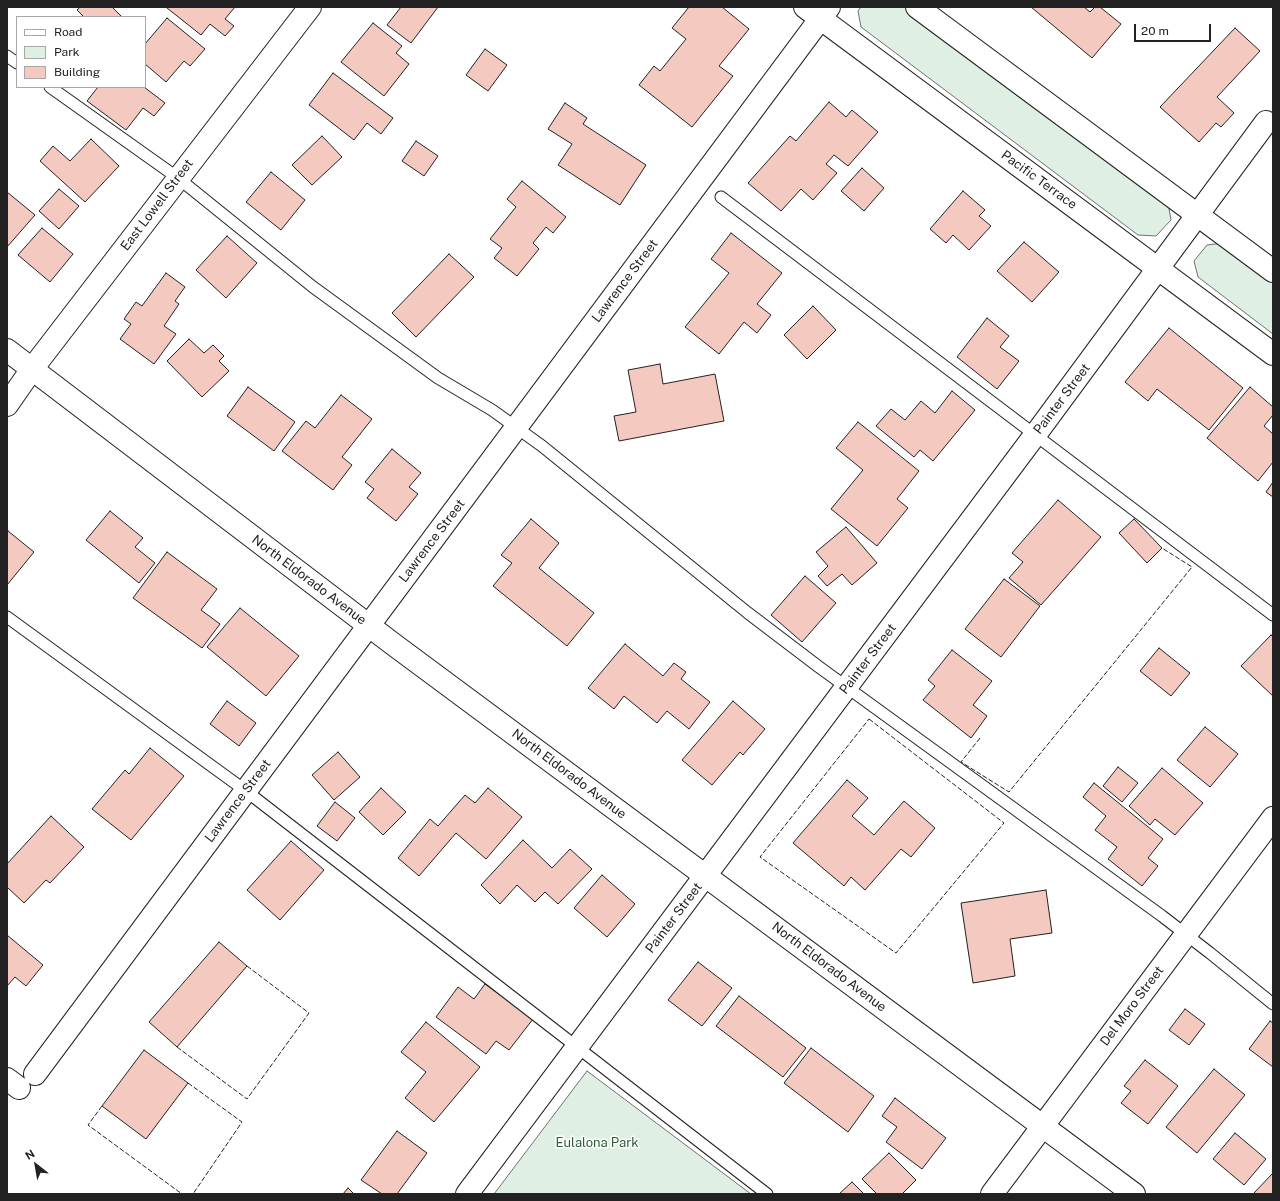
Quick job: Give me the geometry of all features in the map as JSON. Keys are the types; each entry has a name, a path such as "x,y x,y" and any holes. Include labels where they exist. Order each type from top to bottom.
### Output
{"street":[{"name":"East Lowell Street","path":"7,405 32,369 310,7"},
{"path":"917,7 1273,271"},
{"name":"Pacific Terrace","path":"818,11 1273,354"},
{"name":"Lawrence Street","path":"20,1080 246,791 516,428 818,11"},
{"name":"Painter Street","path":"467,1194 848,686 1266,122"},
{"name":"North Eldorado Avenue","path":"7,350 369,626 1134,1194"},
{"name":"Del Moro Street","path":"992,1194 1273,818"}],"lane":[{"path":"7,56 16,63"},
{"path":"51,88 178,178 313,287 438,378 492,410 542,446 748,613 819,667 848,686 872,706 1186,935 1273,1004"},
{"path":"720,197 1273,615"},
{"path":"7,616 246,791 767,1194"}],"green space":[{"path":"861,7 907,7 1168,203 1171,220 1156,236 1138,235 861,27 858,11"},
{"path":"1224,243 1273,280 1273,334 1198,277 1194,261 1207,245"},
{"name":"Eulalona Park","path":"587,1071 751,1194 494,1194"}],"building":[{"path":"80,7 112,7 121,16 83,16 77,10"},
{"path":"235,7 225,19 234,26 225,36 210,24 201,35 167,8"},
{"path":"401,7 438,7 411,43 387,25"},
{"path":"689,7 722,7 749,29 719,66 733,76 692,127 639,85 654,66 660,71 686,39 672,28"},
{"path":"1031,7 1084,7 1090,12 1095,7 1100,7 1121,24 1092,58"},
{"path":"167,18 205,49 190,66 184,61 166,82 146,65 146,43"},
{"path":"373,23 402,46 396,53 409,64 384,96 341,62"},
{"path":"1235,28 1260,51 1217,97 1234,113 1221,127 1216,123 1199,142 1160,107"},
{"path":"485,49 507,65 488,91 466,75"},
{"path":"333,73 393,118 381,134 367,123 354,140 309,105"},
{"path":"97,88 145,88 165,103 154,116 143,108 126,130 87,101"},
{"path":"829,102 846,117 852,110 878,132 848,166 834,155 826,164 837,173 813,200 801,189 781,211 748,183 790,136 796,141"},
{"path":"565,103 587,118 583,124 646,165 620,205 558,165 572,144 548,129"},
{"path":"322,136 342,157 312,185 292,165"},
{"path":"91,139 119,166 85,202 40,161 53,146 70,161"},
{"path":"416,141 438,156 424,176 402,161"},
{"path":"862,168 884,188 864,211 841,191"},
{"path":"271,172 305,200 281,230 246,202"},
{"path":"522,181 566,217 553,233 546,227 533,243 539,249 517,276 494,258 502,248 490,239 516,207 507,199"},
{"path":"59,189 79,206 59,229 39,211"},
{"path":"963,191 985,210 979,216 991,226 969,250 953,235 946,243 930,229"},
{"path":"7,192 35,215 7,247"},
{"path":"42,228 73,254 50,282 18,255"},
{"path":"731,233 782,273 757,304 771,315 757,333 744,322 719,354 685,327 729,273 711,259"},
{"path":"227,236 257,263 226,298 196,270"},
{"path":"1024,242 1059,272 1032,302 997,271"},
{"path":"449,254 474,277 416,337 392,313"},
{"path":"166,273 185,287 175,301 179,304 164,326 176,334 154,364 120,339 131,324 124,319 136,302 142,306"},
{"path":"813,306 836,330 807,359 784,335"},
{"path":"987,318 1009,336 1000,347 1019,361 997,389 957,357"},
{"path":"1169,328 1243,388 1209,430 1157,389 1148,401 1125,382"},
{"path":"189,339 204,353 213,345 224,356 219,361 229,371 202,397 167,361"},
{"path":"660,364 663,384 715,374 724,421 619,441 614,416 636,412 628,370"},
{"path":"248,387 295,422 274,451 227,416"},
{"path":"1250,387 1273,407 1273,415 1264,426 1273,434 1273,462 1258,481 1207,438"},
{"path":"952,391 975,410 933,461 920,450 914,457 876,426 891,409 905,420 921,401 935,413"},
{"path":"341,395 372,419 342,457 352,465 333,490 282,451 306,421 315,428"},
{"path":"858,422 919,471 897,499 908,508 877,546 831,509 863,470 836,448"},
{"path":"392,449 421,473 409,487 418,494 396,521 367,498 374,489 365,482"},
{"path":"1273,482 1273,497 1266,492"},
{"path":"1058,500 1101,537 1041,605 1009,578 1023,562 1012,553"},
{"path":"110,511 143,538 135,547 155,563 139,583 86,540"},
{"path":"531,519 559,543 539,568 594,613 567,646 493,586 512,563 501,555"},
{"path":"1134,519 1162,548 1147,563 1119,533"},
{"path":"846,527 877,563 852,585 842,574 827,586 818,576 828,566 816,552"},
{"path":"8,531 34,552 7,585 7,532"},
{"path":"167,552 217,589 201,610 220,624 202,648 133,598"},
{"path":"805,576 836,603 802,642 771,615"},
{"path":"1004,579 1040,606 1001,657 965,629"},
{"path":"240,608 299,656 266,696 207,647"},
{"path":"1271,635 1273,637 1273,696 1241,666"},
{"path":"625,644 663,676 674,663 686,672 681,679 710,702 689,729 667,711 657,723 624,696 614,709 588,688"},
{"path":"1159,648 1190,673 1171,696 1140,671"},
{"path":"952,650 992,681 973,705 987,716 971,738 923,700 935,686 928,680"},
{"path":"227,701 256,723 239,746 210,724"},
{"path":"733,701 765,729 743,755 740,752 712,785 682,760"},
{"path":"1205,727 1238,754 1210,787 1177,760"},
{"path":"150,748 184,776 131,840 92,809 125,770 129,774"},
{"path":"338,752 360,777 334,800 312,775"},
{"path":"1118,767 1138,783 1122,802 1103,786"},
{"path":"1162,768 1203,803 1175,835 1155,819 1150,825 1129,806"},
{"path":"847,780 868,798 852,816 874,835 904,801 935,828 911,857 901,849 865,890 851,877 844,886 793,843"},
{"path":"1094,783 1163,839 1148,858 1158,866 1142,886 1108,859 1117,847 1095,830 1106,816 1083,797"},
{"path":"381,788 406,812 383,835 359,812"},
{"path":"488,788 522,817 486,859 456,833 419,876 398,858 430,819 438,826 465,795 475,803"},
{"path":"335,802 355,818 337,841 317,826"},
{"path":"51,816 84,847 50,883 46,880 24,903 7,887 7,864"},
{"path":"523,840 552,868 570,849 592,869 558,904 545,892 535,902 517,885 500,904 481,885"},
{"path":"291,841 324,870 280,920 247,890"},
{"path":"602,875 635,904 607,937 574,908"},
{"path":"1046,890 1052,933 1010,939 1015,976 973,983 961,903"},
{"path":"7,935 43,965 26,986 15,977 7,986"},
{"path":"219,942 247,966 177,1047 149,1022"},
{"path":"698,962 732,988 702,1026 668,1000"},
{"path":"485,984 533,1019 509,1050 496,1041 486,1054 436,1017 458,987 474,999"},
{"path":"739,996 806,1048 783,1077 716,1026"},
{"path":"1185,1009 1205,1024 1189,1045 1169,1030"},
{"path":"1270,1021 1273,1023 1273,1067 1249,1049"},
{"path":"426,1022 480,1067 434,1122 405,1098 426,1072 401,1052"},
{"path":"811,1048 874,1096 848,1132 784,1083"},
{"path":"144,1050 188,1083 146,1139 102,1106"},
{"path":"1145,1060 1178,1086 1148,1124 1121,1103 1131,1091 1124,1086"},
{"path":"1214,1069 1245,1095 1197,1153 1166,1127"},
{"path":"895,1098 946,1138 922,1169 886,1142 897,1127 882,1116"},
{"path":"397,1131 427,1153 397,1194 382,1194 361,1180"},
{"path":"1235,1133 1266,1159 1244,1185 1213,1159"},
{"path":"889,1153 916,1180 902,1194 877,1194 862,1179"},
{"path":"1273,1173 1273,1194 1253,1194"},
{"path":"852,1182 864,1194 839,1194"},
{"path":"348,1188 354,1194 343,1194"}],"fence":[{"path":"980,738 961,762 1009,792 1192,567 1162,548"},
{"path":"869,719 1004,823 896,953 760,857 869,719"},
{"path":"177,1047 247,1099 309,1013 247,966"},
{"path":"188,1083 242,1122 193,1194"},
{"path":"102,1106 88,1125 182,1194"}]}
